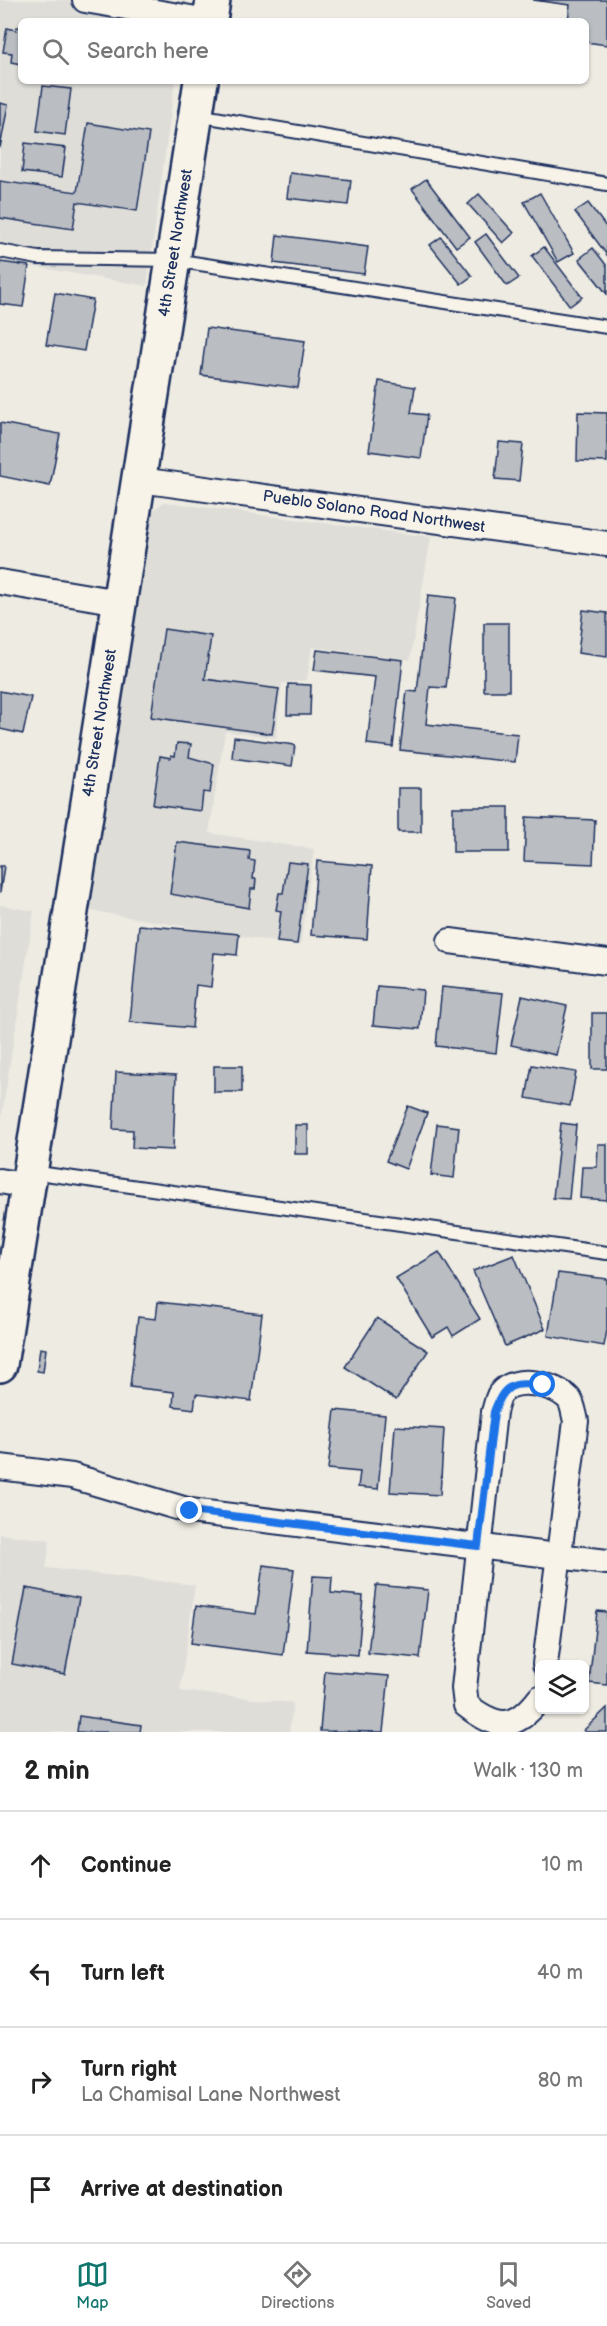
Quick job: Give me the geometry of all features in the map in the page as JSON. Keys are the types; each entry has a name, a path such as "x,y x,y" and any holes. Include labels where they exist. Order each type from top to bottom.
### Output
{"main road":[{"path":"210,18 213,0"},
{"name":"4th Street Northwest","path":"0,1365 19,1180 140,480 201,84"}],"street":[{"path":"85,0 191,18"},
{"name":"Pueblo Solano Road Northwest","path":"140,480 607,544"},
{"path":"0,582 119,602"},
{"path":"450,941 607,962"},
{"path":"535,1704 516,1722 503,1724 487,1719 466,1705 464,1688 494,1412 501,1393 514,1386 543,1385 559,1391 571,1401 576,1421 546,1660"},
{"path":"0,1467 72,1476 190,1511 607,1562"}],"lane":[{"path":"196,114 607,184"},
{"path":"0,251 38,258 174,260 607,327"},
{"path":"19,1180 607,1253"}],"shaded area":[{"path":"0,0 186,1 183,18 18,18 18,84 175,84 147,286 0,261"},
{"path":"164,502 431,537 410,660 312,647 307,680 282,683 276,738 225,731 209,833 314,849 300,946 87,910 130,630 153,510"},
{"path":"0,905 34,911 0,1127"},
{"path":"0,1534 50,1540 46,1568 195,1585 180,1691 293,1703 289,1732 0,1732"}],"building":[{"path":"533,0 607,0 607,45 589,42 589,18 568,18 570,5"},
{"path":"18,27 18,63 11,62 12,53 3,52 7,28 16,30"},
{"path":"43,86 71,89 65,135 37,131"},
{"path":"0,103 8,105 0,148"},
{"path":"88,123 149,133 137,211 77,202 73,229 0,218 0,181 77,192"},
{"path":"25,143 66,148 62,177 22,172"},
{"path":"290,173 351,180 348,205 287,198"},
{"path":"426,179 470,237 456,247 412,189"},
{"path":"540,193 574,253 558,262 524,202"},
{"path":"479,194 514,233 503,243 468,204"},
{"path":"588,203 607,228 607,255 575,212"},
{"path":"486,234 519,278 507,286 475,242"},
{"path":"277,235 368,247 364,274 274,263"},
{"path":"441,237 472,276 461,284 430,245"},
{"path":"544,247 582,297 570,306 532,256"},
{"path":"593,248 607,266 607,294 579,259"},
{"path":"0,262 29,266 23,307 0,304"},
{"path":"55,293 93,300 84,351 46,345"},
{"path":"207,328 305,341 298,388 201,375"},
{"path":"379,381 415,387 411,413 427,415 421,458 369,451"},
{"path":"578,412 607,413 607,462 577,461"},
{"path":"0,423 60,434 50,486 0,476"},
{"path":"499,442 523,444 519,481 495,479"},
{"path":"428,595 456,598 446,688 430,687 426,724 518,734 515,762 400,750 407,691 417,692"},
{"path":"583,610 607,613 607,657 578,653"},
{"path":"484,623 509,623 509,691 484,691"},
{"path":"164,629 211,636 205,679 279,689 272,734 151,717"},
{"path":"317,650 403,660 393,747 367,744 375,677 314,670"},
{"path":"288,684 311,685 310,715 287,715"},
{"path":"0,691 31,697 23,734 0,729"},
{"path":"234,737 295,745 292,766 232,758"},
{"path":"177,743 191,744 189,757 214,764 210,793 203,792 201,811 153,805 160,756 171,758 171,755 175,756"},
{"path":"398,788 421,788 421,832 398,832"},
{"path":"453,807 509,807 509,852 453,852"},
{"path":"526,817 595,820 593,864 524,861"},
{"path":"177,842 250,851 249,860 255,861 253,879 256,879 255,889 251,889 249,908 170,894"},
{"path":"317,861 372,866 367,939 311,935"},
{"path":"288,862 308,864 297,944 277,942 281,911 276,910 279,893 283,893"},
{"path":"0,866 4,866 0,893"},
{"path":"139,925 239,934 237,955 214,953 211,987 196,985 192,1028 130,1022"},
{"path":"377,986 423,990 420,1029 373,1025"},
{"path":"442,987 503,993 496,1053 436,1046"},
{"path":"522,996 567,1006 556,1055 511,1045"},
{"path":"592,1013 607,1013 607,1069 592,1069"},
{"path":"532,1065 576,1072 570,1106 526,1098"},
{"path":"214,1066 242,1066 242,1092 214,1092"},
{"path":"116,1072 176,1075 173,1150 132,1148 133,1130 113,1129"},
{"path":"408,1106 427,1113 406,1169 386,1161"},
{"path":"561,1123 576,1125 569,1199 553,1198"},
{"path":"437,1124 459,1127 454,1178 431,1175"},
{"path":"295,1125 308,1125 308,1154 295,1154"},
{"path":"598,1144 607,1144 607,1200 580,1198 582,1167 597,1167"},
{"path":"439,1252 480,1319 453,1336 448,1327 432,1337 396,1278"},
{"path":"514,1255 545,1329 505,1346 473,1271"},
{"path":"558,1273 607,1279 607,1330 604,1346 548,1336"},
{"path":"158,1302 262,1314 251,1401 196,1394 194,1409 173,1406 174,1392 130,1387 138,1317 156,1319"},
{"path":"377,1318 428,1351 396,1400 345,1367"},
{"path":"40,1348 46,1349 43,1372 37,1371"},
{"path":"335,1410 385,1415 378,1489 358,1487 360,1472 328,1469"},
{"path":"395,1426 444,1429 440,1495 390,1492"},
{"path":"263,1565 294,1569 283,1655 191,1643 196,1606 256,1614"},
{"path":"313,1576 332,1577 331,1593 363,1596 358,1655 307,1651"},
{"path":"376,1585 428,1590 420,1658 368,1653"},
{"path":"26,1588 79,1598 65,1674 12,1664"},
{"path":"597,1611 607,1612 607,1685 589,1683"},
{"path":"325,1671 389,1676 383,1732 320,1731"},
{"path":"607,1708 607,1732 586,1732 584,1730"},
{"path":"79,1716 141,1725 140,1732 77,1732"}],"route":[{"path":"190,1511 478,1546 494,1412 501,1393 514,1386 543,1385"}]}
